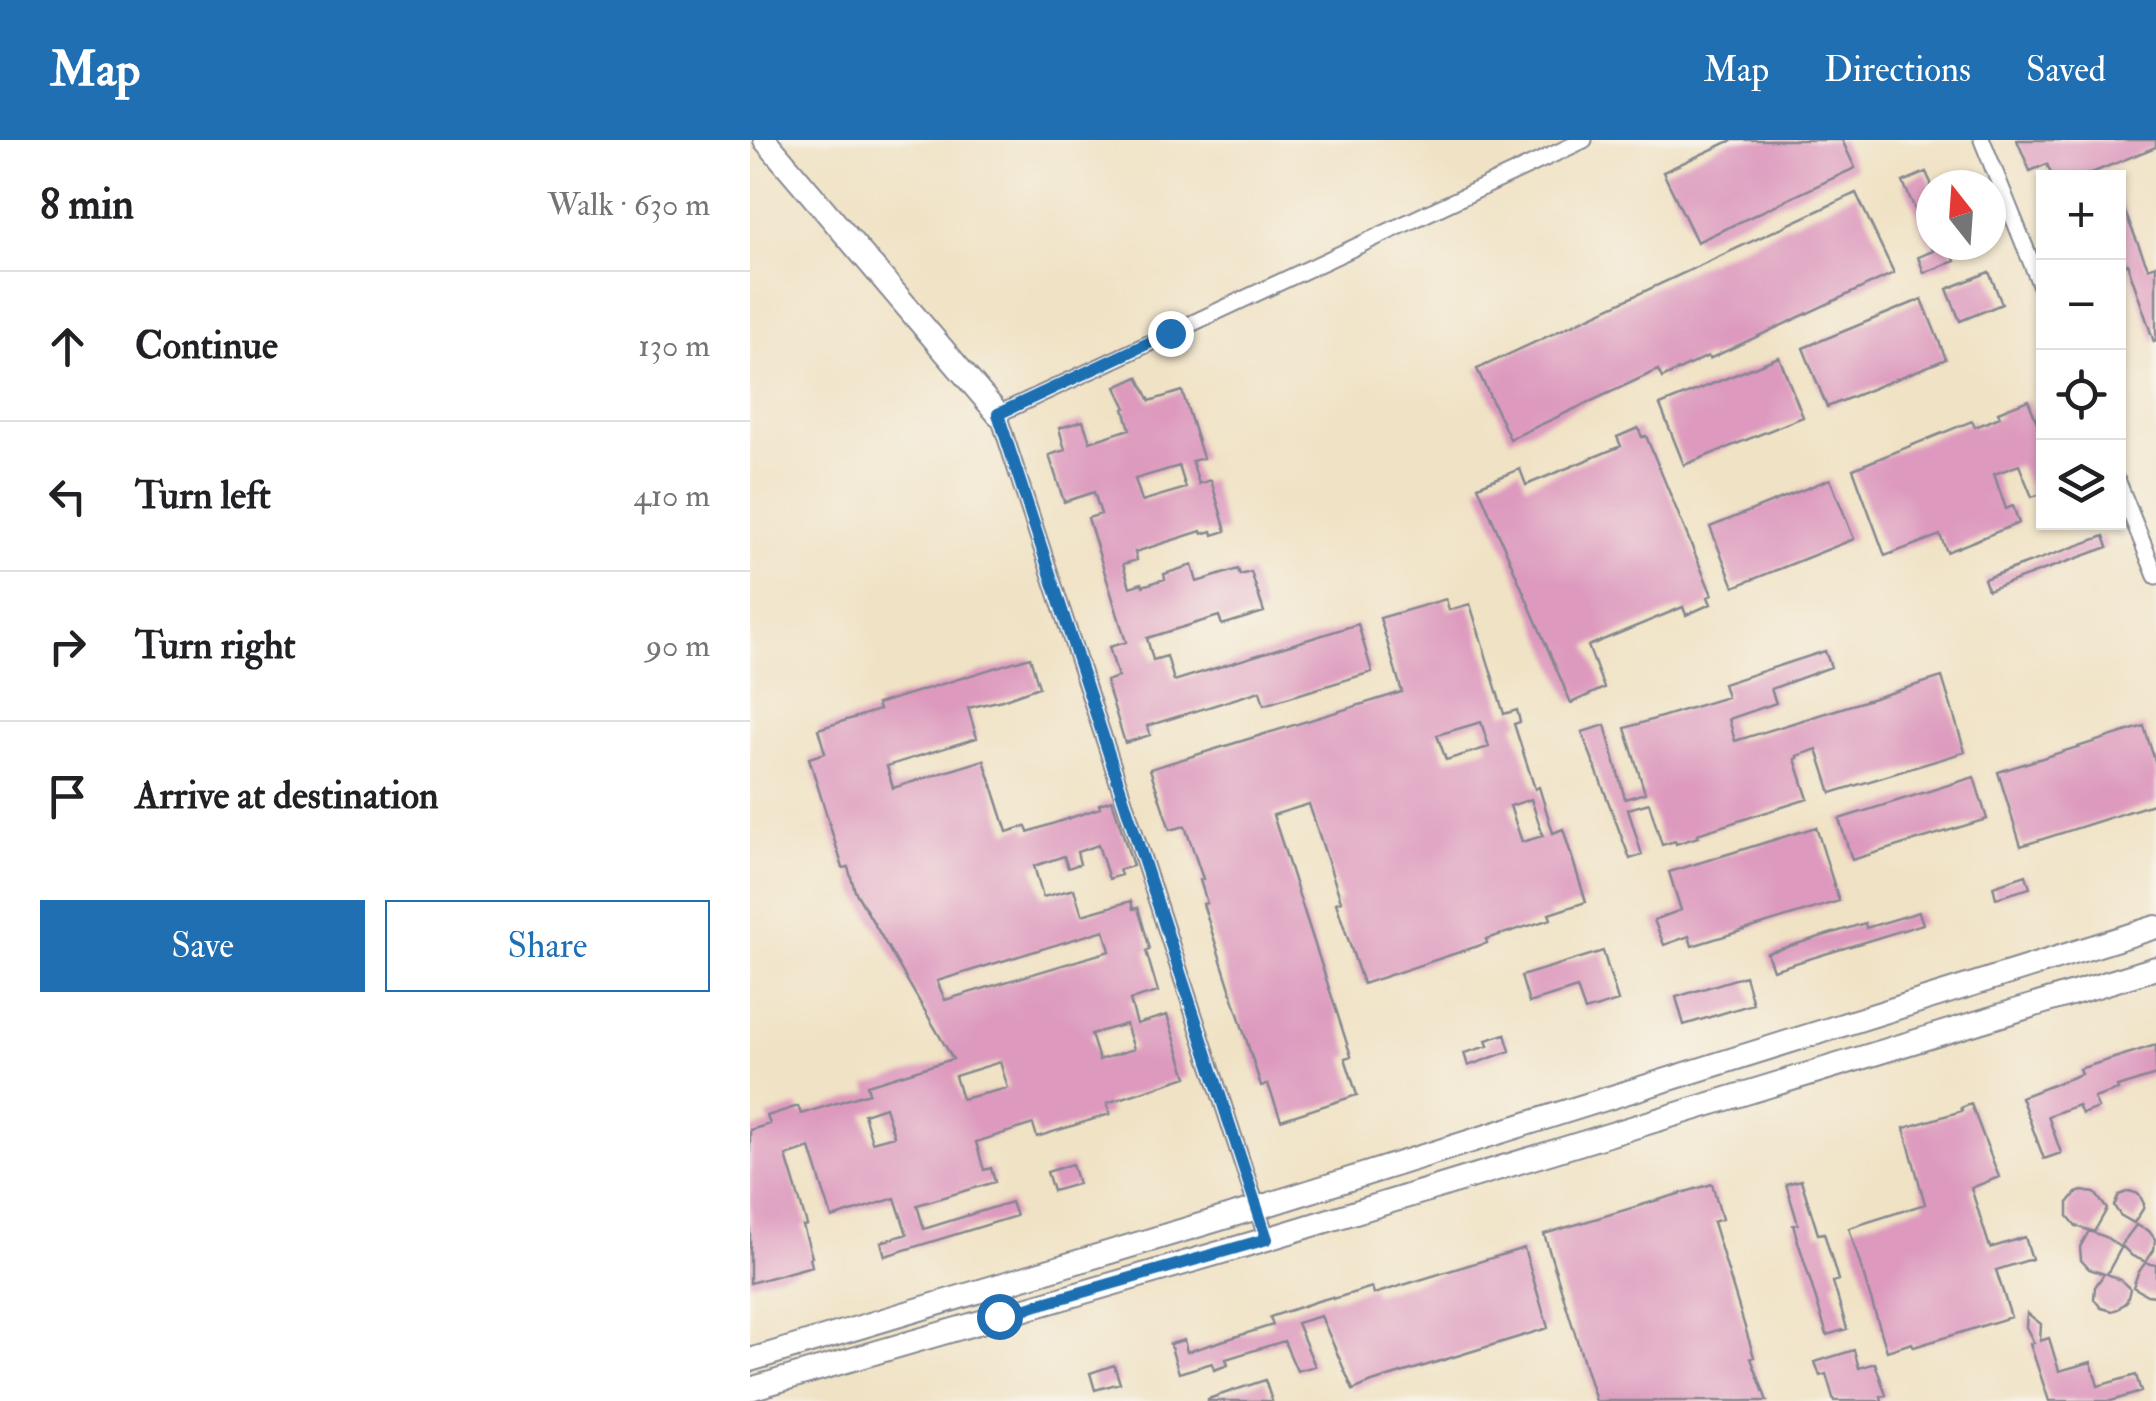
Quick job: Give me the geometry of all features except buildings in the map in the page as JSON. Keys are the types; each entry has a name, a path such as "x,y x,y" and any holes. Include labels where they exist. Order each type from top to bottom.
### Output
{"street":[{"path":"765,140 998,414 1267,1239"},
{"path":"998,414 1584,140"},
{"path":"1982,140 2036,274"},
{"path":"2126,502 2156,576"},
{"path":"750,1360 1257,1208 2156,927"},
{"path":"750,1389 1267,1239 2156,968"}],"route":[{"path":"999,1316 1267,1239 998,414 1170,333"}]}
